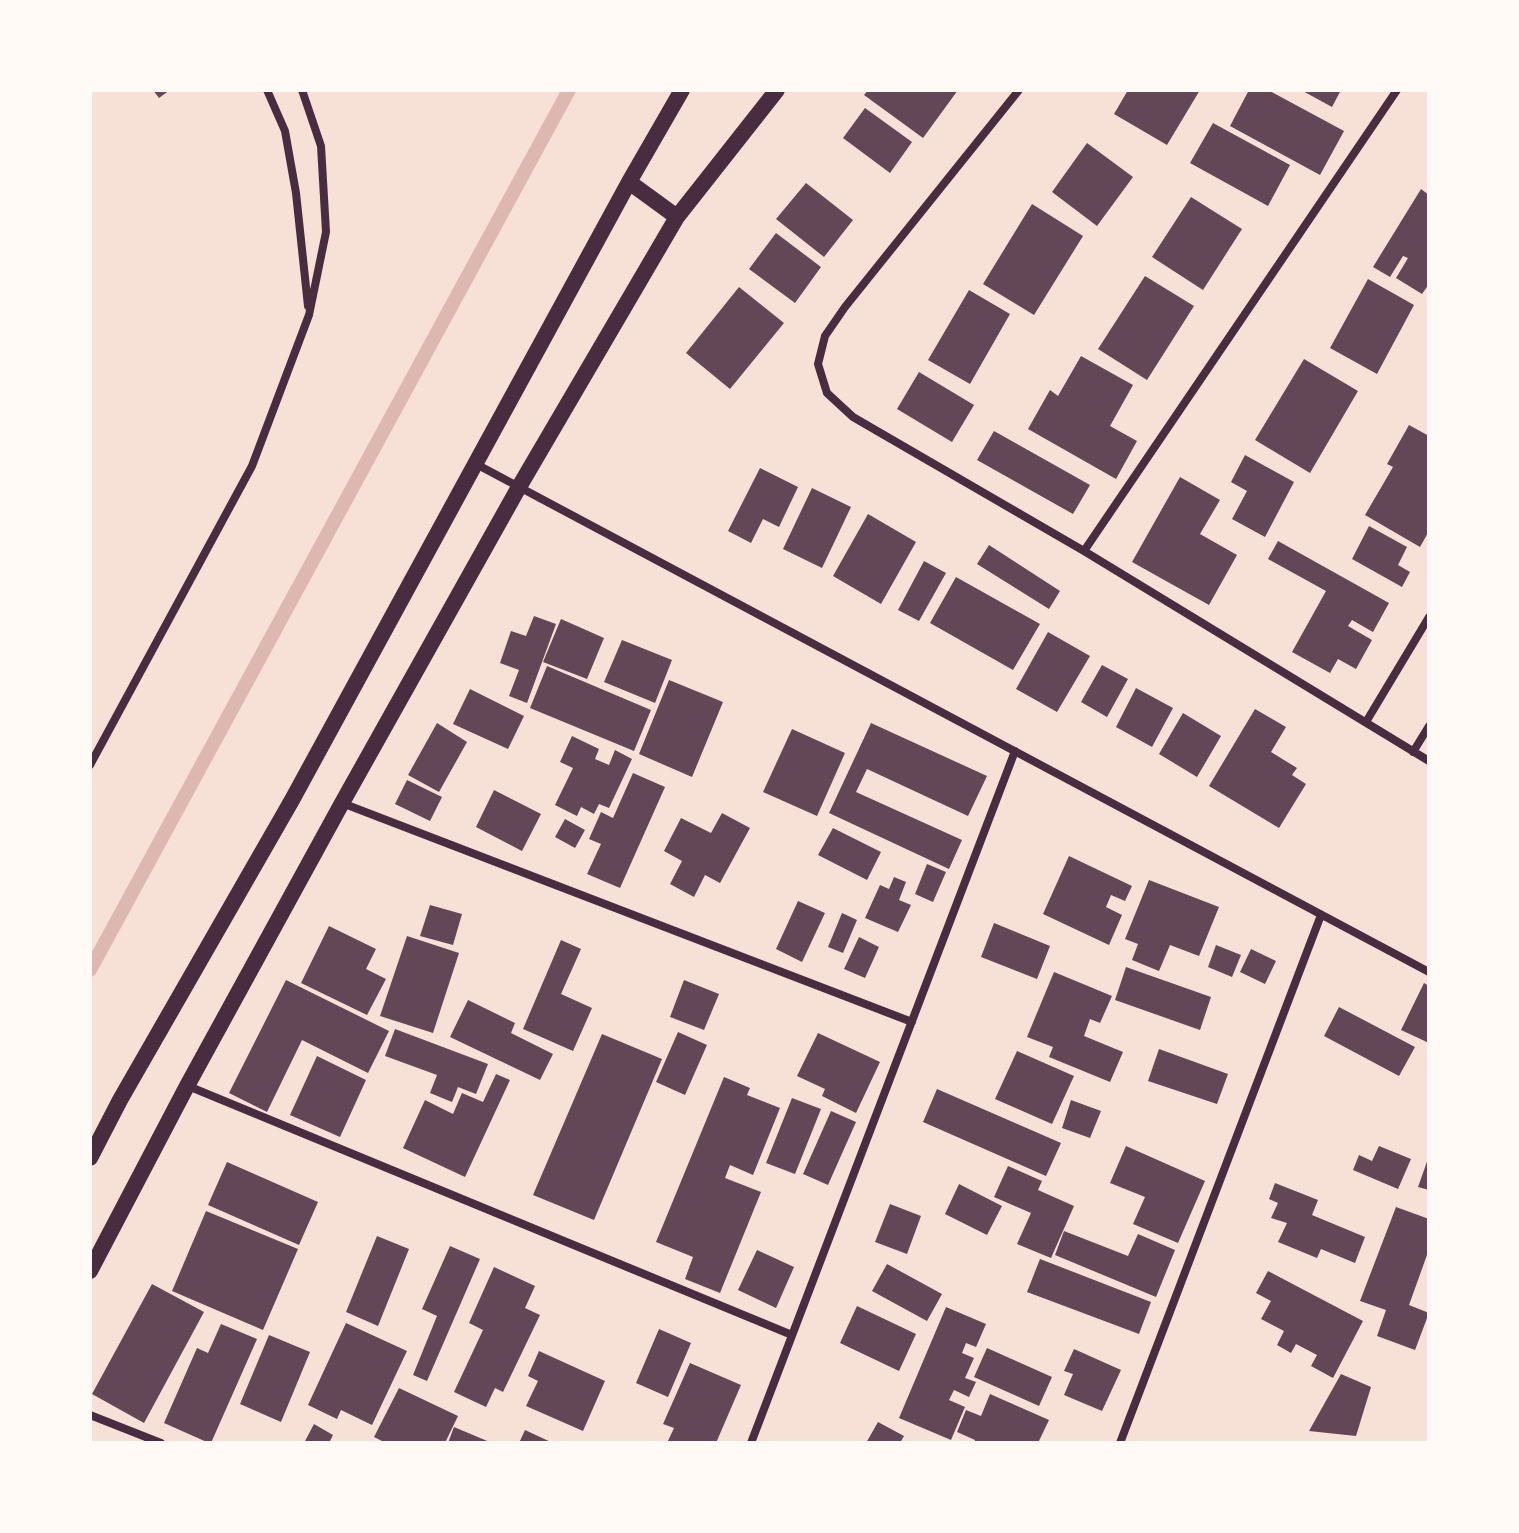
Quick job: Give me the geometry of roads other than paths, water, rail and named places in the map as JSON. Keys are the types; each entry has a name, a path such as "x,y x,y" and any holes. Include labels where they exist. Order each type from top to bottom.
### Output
{"main road":[{"path":"90,1158 292,800 682,90"},
{"path":"90,1271 187,1086 519,487 677,217 777,90"},
{"path":"629,182 677,217"}],"street":[{"path":"267,90 285,131 296,193 309,315"},
{"path":"90,765 252,466 309,315 326,232 321,146 302,90"},
{"path":"1019,90 825,336 818,364 827,393 853,417 1084,551 1429,761"},
{"path":"1084,551 1397,90"},
{"path":"475,464 1429,972"},
{"path":"1366,722 1429,617"},
{"path":"1413,752 1429,726"},
{"path":"751,1443 1015,751"},
{"path":"342,803 912,1022"},
{"path":"1120,1443 1321,915"},
{"path":"187,1086 792,1335"},
{"path":"90,1415 161,1443"}],"waterway":[{"path":"90,970 569,90"}]}
